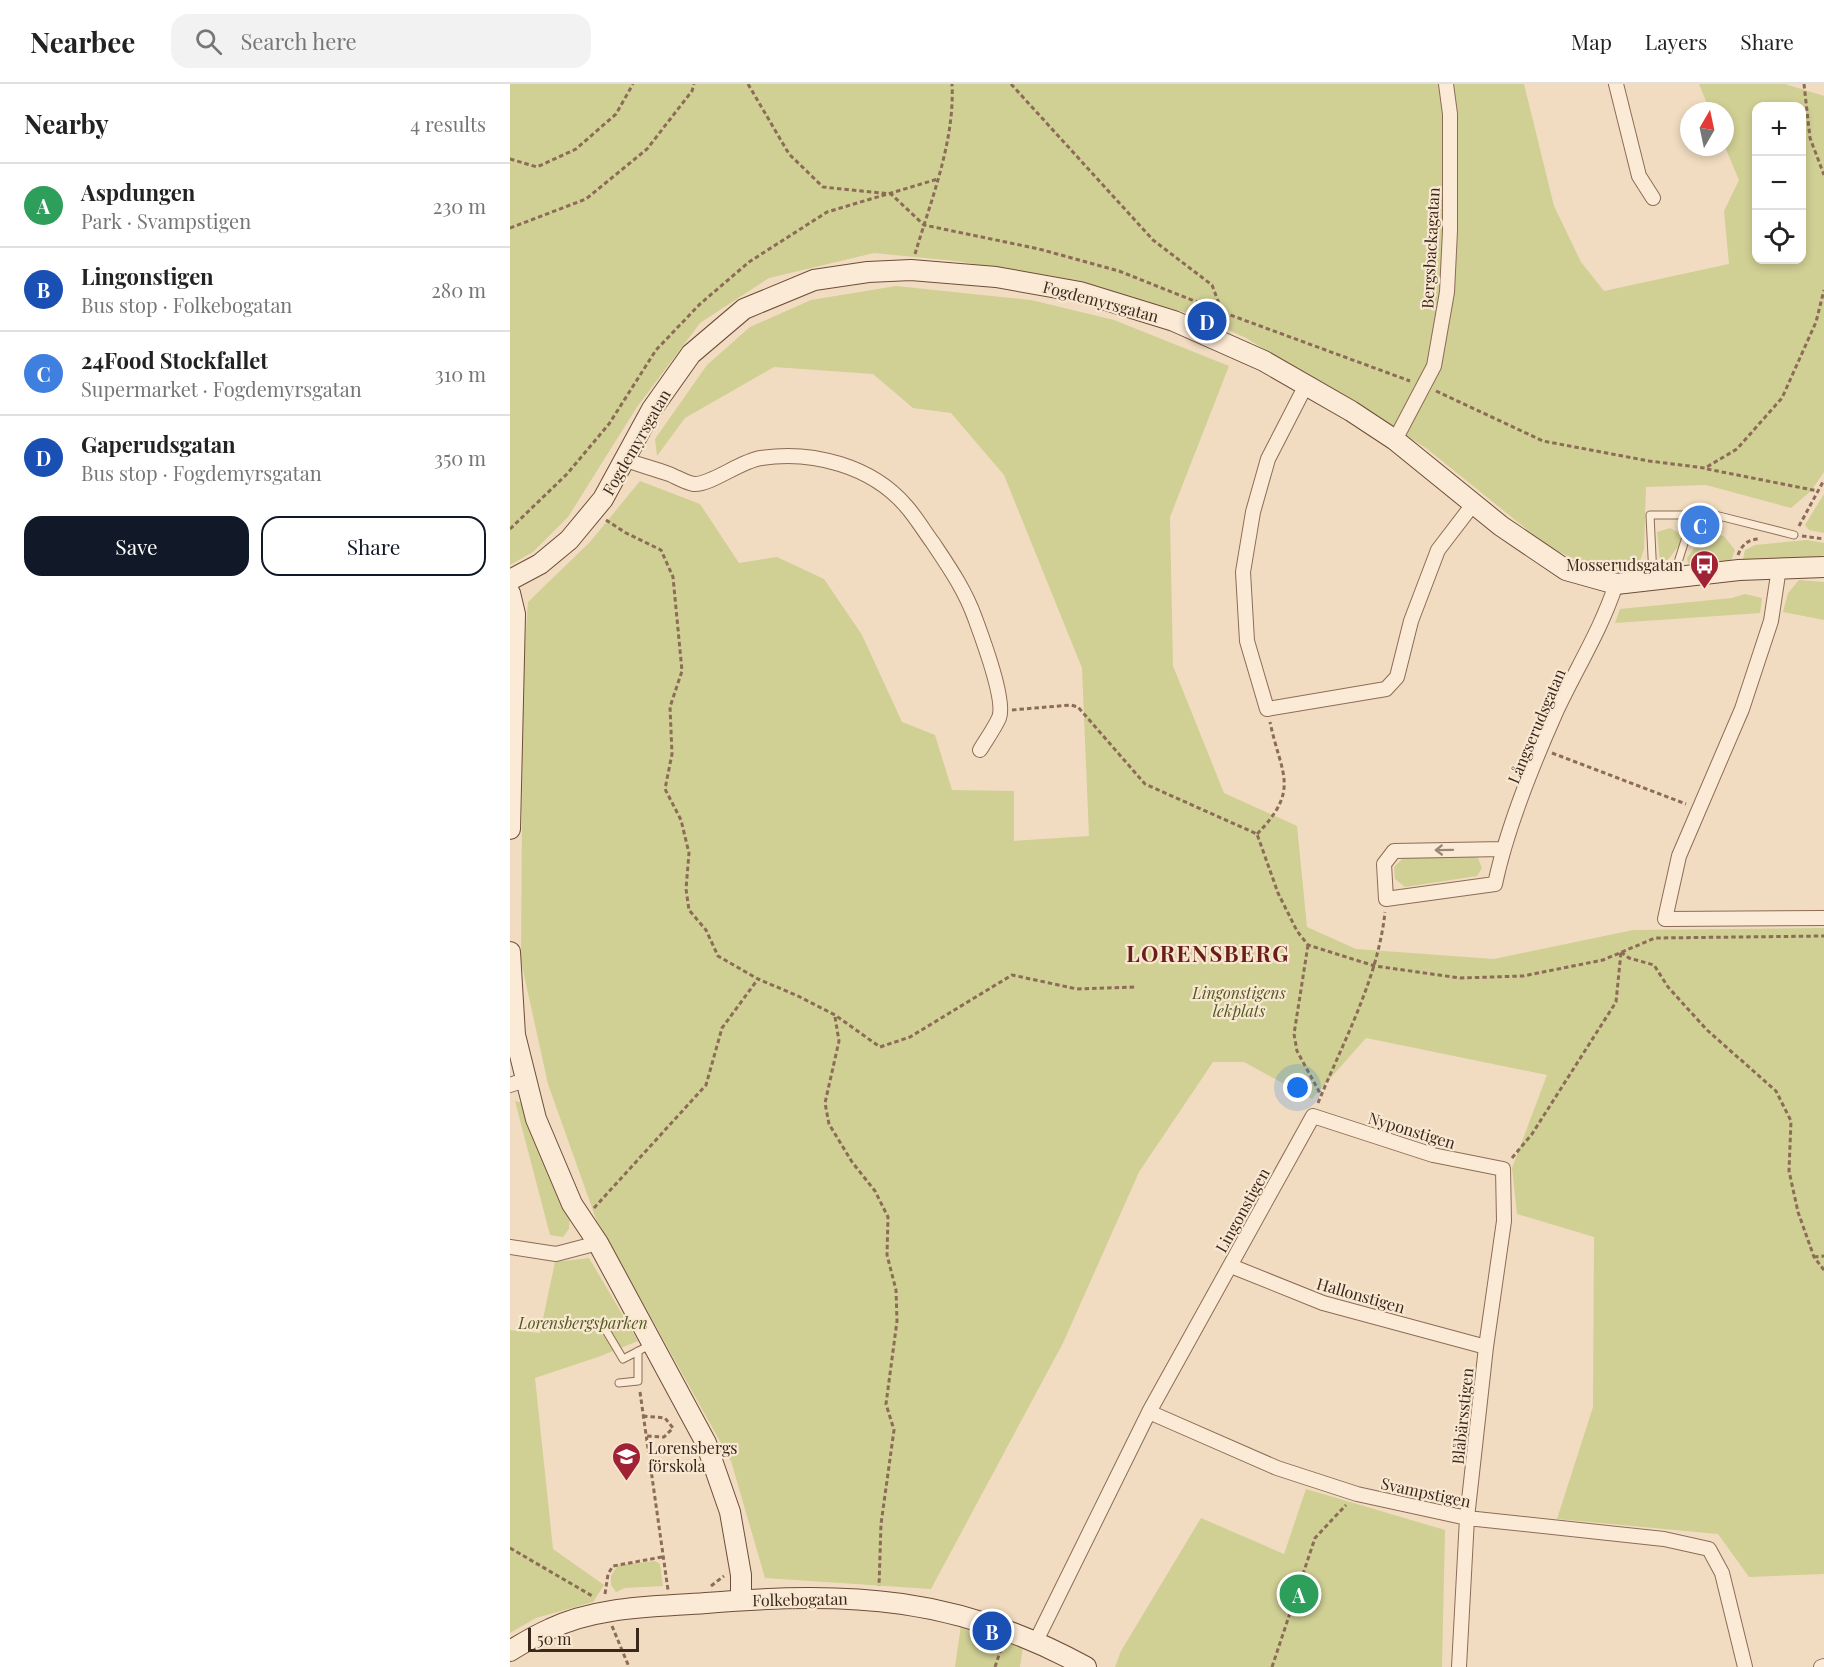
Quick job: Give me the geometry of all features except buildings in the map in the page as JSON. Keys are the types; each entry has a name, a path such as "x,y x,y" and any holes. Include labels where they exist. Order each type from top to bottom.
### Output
{"street":[{"name":"Bergsbackagatan","path":"1395,440 1434,366 1447,292 1450,138 1446,84"},
{"path":"1616,84 1639,176 1653,198"},
{"name":"Fogdemyrsgatan","path":"510,580 540,564 569,540 603,499 652,409 691,354 744,309 814,280 868,272 911,270 996,277 1080,292 1174,321 1235,348 1306,385 1395,440 1501,526 1566,570 1616,584 1779,568 1824,567"},
{"path":"1306,385 1268,459 1253,512 1243,572 1247,641 1267,709 1386,689 1397,677 1411,621 1438,550 1474,502"},
{"path":"626,460 692,484 704,483 733,467 759,458 783,455 808,457 834,462 864,473 888,489 907,506 954,573 970,604 987,649 998,694 1000,717 980,750"},
{"path":"1779,568 1771,621 1742,709 1679,856 1665,919 1824,918"},
{"name":"Långserudsgatan","path":"1386,899 1495,884 1503,849 1556,712 1595,638 1616,584"},
{"path":"510,593 515,614 510,829"},
{"path":"1386,899 1384,864 1394,851 1503,849"},
{"path":"510,952 517,1083 536,1119 572,1204 598,1243 645,1347 706,1443 723,1490 737,1546 741,1600"},
{"name":"Nyponstigen","path":"1313,1116 1433,1155 1503,1169"},
{"name":"Lingonstigen","path":"1036,1641 1149,1412 1313,1116"},
{"name":"Blåbärsstigen","path":"1459,1667 1467,1518 1486,1347 1504,1221 1503,1169"},
{"path":"510,1247 556,1254 598,1243"},
{"name":"Hallonstigen","path":"1231,1266 1323,1303 1486,1347"},
{"name":"Svampstigen","path":"1149,1412 1277,1468 1358,1494 1467,1518 1664,1539 1709,1549 1722,1573 1745,1667"},
{"name":"Folkebogatan","path":"510,1651 551,1628 607,1612 798,1597 895,1602 953,1613 1036,1641 1086,1667"}],"lane":[{"path":"1653,579 1650,515 1715,515 1794,535"},
{"path":"1673,577 1686,537 1683,515"},
{"path":"604,1327 623,1359 645,1347"},
{"path":"619,1383 638,1381 645,1347"}],"path":[{"path":"510,159 537,167 576,149 616,114 633,84"},
{"path":"510,228 586,199 646,149 694,84"},
{"path":"748,84 789,154 823,187 891,194 924,225 1040,249 1119,271 1222,312 1424,386 1543,441 1648,461 1705,468 1818,491"},
{"path":"911,270 938,179 953,102 952,84"},
{"path":"1011,84 1153,240 1212,285 1235,348"},
{"path":"1804,84 1810,138 1824,175"},
{"path":"1705,468 1737,449 1782,398 1816,322 1824,290"},
{"path":"1824,480 1794,535 1824,539"},
{"path":"600,516 626,533 661,550 673,577 682,671 670,707 672,754 665,789 681,820 689,853 686,889 689,910 706,930 718,956 758,979 835,1015 880,1047 910,1037 1012,975 1077,989 1136,987"},
{"path":"1257,834 1276,815 1285,795 1285,773 1267,709"},
{"path":"1542,749 1698,808"},
{"path":"1313,1116 1375,966 1382,938 1386,899"},
{"path":"1308,945 1294,1034 1297,1051 1321,1096"},
{"path":"1503,1169 1532,1134 1616,1002 1621,952 1629,958 1654,965 1668,987 1707,1030 1776,1091 1791,1121 1789,1171 1803,1229 1814,1257 1824,1270"},
{"path":"582,1220 706,1085 722,1028 758,979"},
{"path":"835,1015 839,1041 825,1103 829,1124 852,1162 875,1191 888,1217 887,1255 896,1290 897,1321 886,1404 894,1430 881,1524 879,1591"},
{"path":"1814,1257 1824,1257"},
{"path":"638,1381 668,1590"},
{"path":"643,1416 665,1418 673,1428 664,1437 646,1436"},
{"path":"1272,1667 1315,1538 1358,1494"},
{"path":"604,1602 608,1574 613,1566 662,1557"}],"green space":[{"path":"510,84 1524,84 1554,206 1581,262 1604,291 1729,264 1724,211 1739,180 1729,156 1734,156 1734,102 1706,102 1699,84 1785,84 1824,96 1824,472 1811,491 1791,508 1706,485 1646,487 1644,549 1636,573 1588,565 1550,548 1426,448 1246,338 1195,315 1067,280 956,261 874,253 769,278 700,323 637,407 568,517 533,552 510,565"},
{"name":"Lingonstigens lekplats","path":"896,286 1031,300 1114,320 1229,366 1170,517 1173,666 1224,793 1297,826 1307,927 1356,949 1494,959 1633,930 1824,928 1824,1574 1749,1577 1718,1534 1557,1519 1593,1407 1594,1237 1517,1214 1512,1168 1547,1075 1366,1038 1312,1099 1244,1062 1213,1062 1139,1172 1063,1343 931,1589 765,1578 731,1461 596,1219 548,1084 521,961 523,671 528,602 590,542 640,481 700,504 739,563 777,557 824,579 862,635 902,722 935,735 952,790 1014,791 1014,841 1089,836 1082,668 1004,475 951,413 913,408 873,374 774,367 685,418 657,456 655,439 707,365 750,327 811,300"},
{"path":"1824,494 1824,533 1809,530 1805,525"},
{"path":"1670,528 1679,533 1683,541 1666,562 1660,562 1657,532"},
{"path":"1709,534 1724,536 1735,550 1731,561 1695,567 1688,563 1687,558 1699,542"},
{"path":"1807,540 1824,543 1824,555 1810,559 1743,559 1745,550 1755,545"},
{"path":"1799,580 1824,582 1824,620 1783,612 1788,593"},
{"path":"1745,594 1762,598 1760,613 1615,623 1620,609 1732,598"},
{"path":"1468,854 1478,858 1482,868 1477,876 1405,887 1395,879 1394,867 1404,857"},
{"path":"515,1101 522,1103 570,1214 569,1229 563,1237 550,1235"},
{"name":"Lorensbergsparken","path":"589,1258 638,1341 535,1378 553,1549 604,1585 593,1602 536,1618 510,1633 510,1330 540,1333 555,1262"},
{"path":"1306,1489 1445,1530 1442,1667 1115,1667 1121,1651 1201,1518 1284,1554"},
{"path":"655,1561 660,1564 663,1586 625,1588 616,1592 611,1585 611,1576 618,1565"},
{"path":"961,1625 1023,1647 1020,1667 955,1667"}],"place":[{"name":"Gaperudsgatan","path":"1207,321"},
{"name":"24Food Stockfallet","path":"1700,525"},
{"name":"Mosserudsgatan","path":"1704,590"},
{"name":"Lorensbergs förskola","path":"627,1482"},
{"name":"Aspdungen","path":"1299,1594"},
{"name":"Lingonstigen","path":"992,1631"}],"district":[{"name":"LORENSBERG","path":"1208,953"}]}
